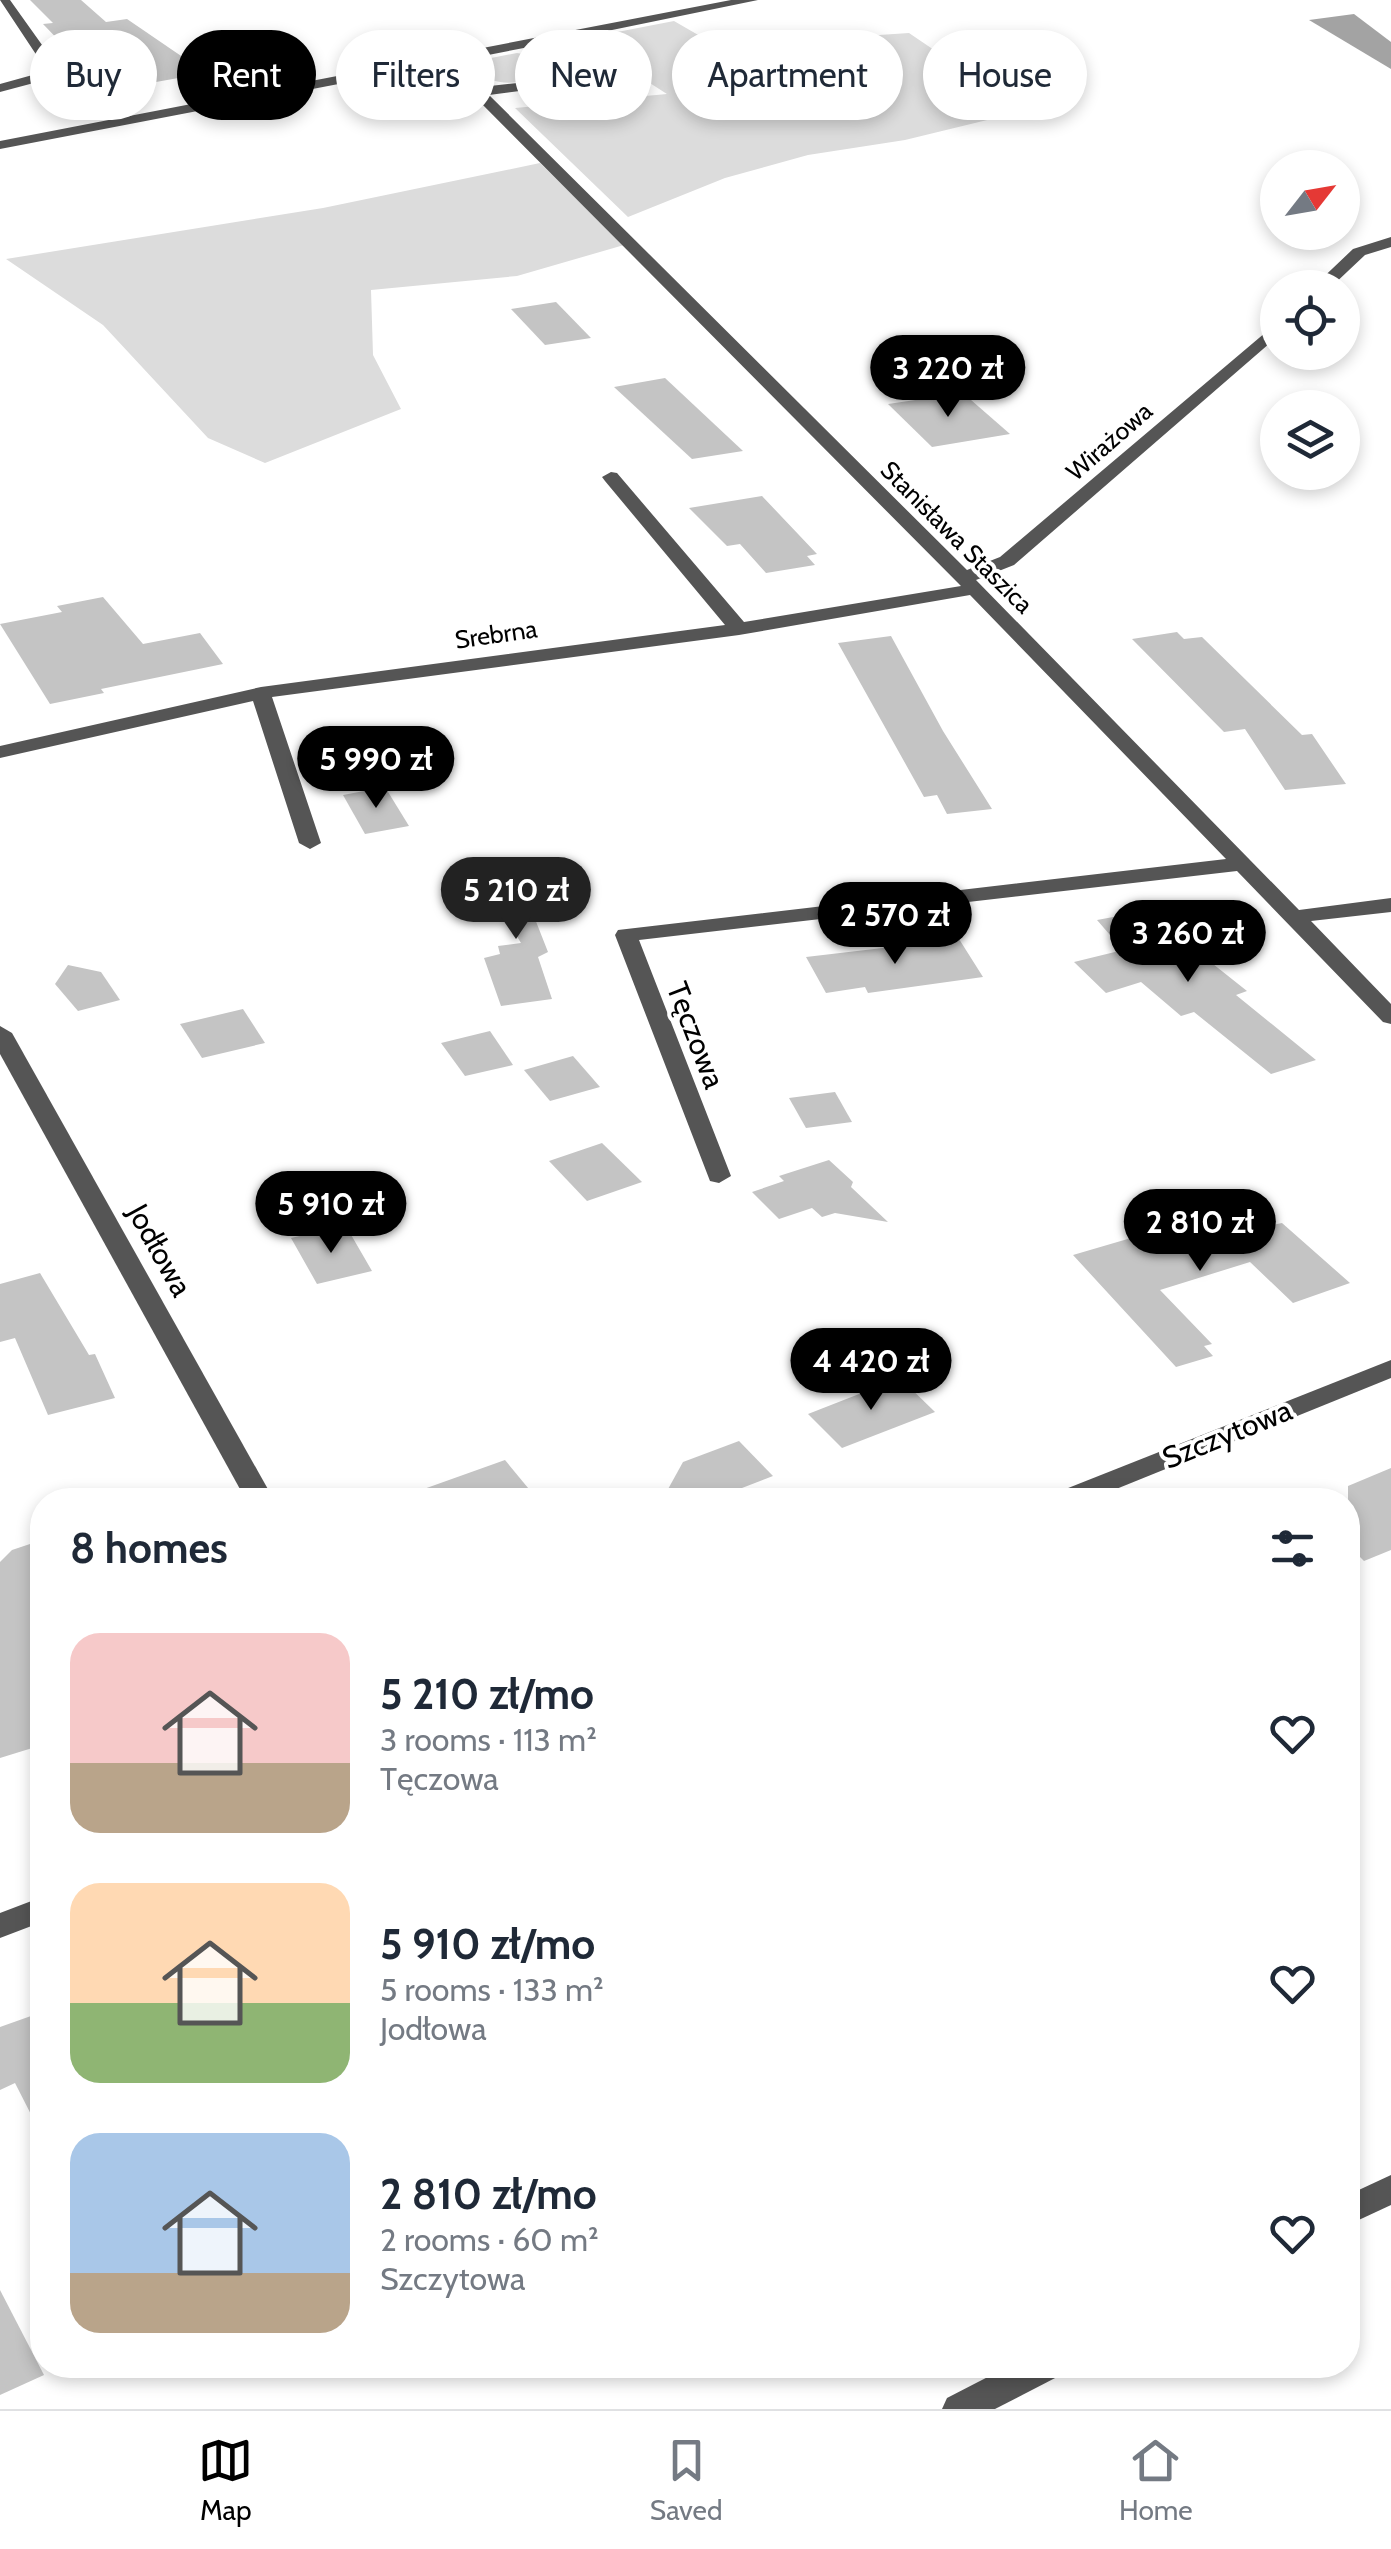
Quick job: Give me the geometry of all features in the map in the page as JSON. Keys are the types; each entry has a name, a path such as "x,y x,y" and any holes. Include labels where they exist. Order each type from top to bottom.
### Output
{"street":[{"path":"0,88 54,73 3,0"},
{"path":"594,30 751,0"},
{"path":"0,146 336,80"},
{"name":"Stanisława Staszica","path":"495,109 969,583 1391,1017"},
{"path":"0,123 20,142"},
{"path":"1340,270 1359,252 1391,242"},
{"name":"Wirażowa","path":"969,583 1007,561 1260,342"},
{"path":"611,477 739,629"},
{"name":"Srebrna","path":"0,752 260,694 739,629 969,583"},
{"path":"260,694 310,842"},
{"name":"Tęczowa","path":"718,1176 626,935 1244,864"},
{"path":"1294,917 1391,905"},
{"name":"Jodłowa","path":"0,1033 253,1488"},
{"name":"Szczytowa","path":"1093,1488 1391,1368"},
{"path":"0,1926 30,1914"},
{"path":"1360,2205 1391,2188"},
{"path":"960,2409 1021,2378"}],"shaded area":[{"path":"1354,14 1391,42 1391,69 1309,20"},
{"path":"674,21 690,30 672,30 672,120 903,120 903,33 909,33 923,42 923,120 987,120 905,140 808,155 725,178 628,217 527,120 652,120 652,95 667,94 652,84 652,30 628,30"},
{"path":"515,53 515,82 495,81 495,57"},
{"path":"540,163 624,245 517,276 371,290 373,355 401,409 265,463 208,438 103,325 6,259 323,208"}],"building":[{"path":"30,0 81,0 106,22 127,19 143,30 49,30 43,24 53,23"},
{"path":"157,40 177,53 177,78 157,82"},
{"path":"556,302 591,338 545,345 511,309"},
{"path":"665,378 743,451 692,459 614,387"},
{"path":"963,393 1010,434 932,447 888,404"},
{"path":"762,496 817,554 807,556 815,565 766,573 740,544 727,546 689,508"},
{"path":"103,597 143,644 200,633 223,664 101,689 104,693 50,704 0,624 62,612 57,606"},
{"path":"1177,632 1184,639 1202,637 1302,735 1312,734 1346,784 1285,790 1245,729 1224,732 1132,639"},
{"path":"891,636 992,809 947,814 937,795 924,797 838,643"},
{"path":"385,787 409,826 365,834 343,795"},
{"path":"513,863 548,952 538,957 552,999 501,1006 484,958 500,954 498,946 521,943 477,870"},
{"path":"1162,908 1213,964 1247,991 1236,995 1316,1060 1271,1074 1194,1012 1181,1016 1141,982 1106,993 1074,962 1123,950 1097,920"},
{"path":"959,939 983,977 868,993 865,987 826,993 806,957"},
{"path":"68,965 101,972 120,1000 78,1011 55,984"},
{"path":"243,1009 265,1043 202,1058 180,1024"},
{"path":"490,1031 513,1065 465,1076 441,1043"},
{"path":"573,1056 600,1087 550,1101 524,1070"},
{"path":"835,1092 852,1122 806,1128 789,1098"},
{"path":"602,1143 642,1182 587,1201 549,1161"},
{"path":"829,1160 888,1222 835,1213 822,1217 812,1208 779,1219 752,1192 784,1181 779,1176"},
{"path":"1213,1214 1232,1233 1282,1223 1350,1283 1293,1303 1250,1262 1160,1290 1212,1344 1204,1346 1213,1356 1176,1367 1073,1255"},
{"path":"334,1228 339,1236 350,1233 372,1271 317,1284 291,1238"},
{"path":"40,1273 89,1355 95,1354 115,1398 48,1415 15,1338 0,1342 0,1284"},
{"path":"900,1378 935,1412 842,1448 808,1414"},
{"path":"739,1441 773,1476 742,1488 669,1488 683,1462"},
{"path":"505,1460 528,1488 427,1488"},
{"path":"1391,1468 1391,1550 1364,1561 1360,1557 1360,1488 1348,1486"},
{"path":"30,1544 30,1749 0,1758 0,1562 12,1550"},
{"path":"30,2016 30,2112 15,2083 0,2090 0,2027"},
{"path":"0,2290 30,2348 30,2378 37,2378 0,2395"}]}
